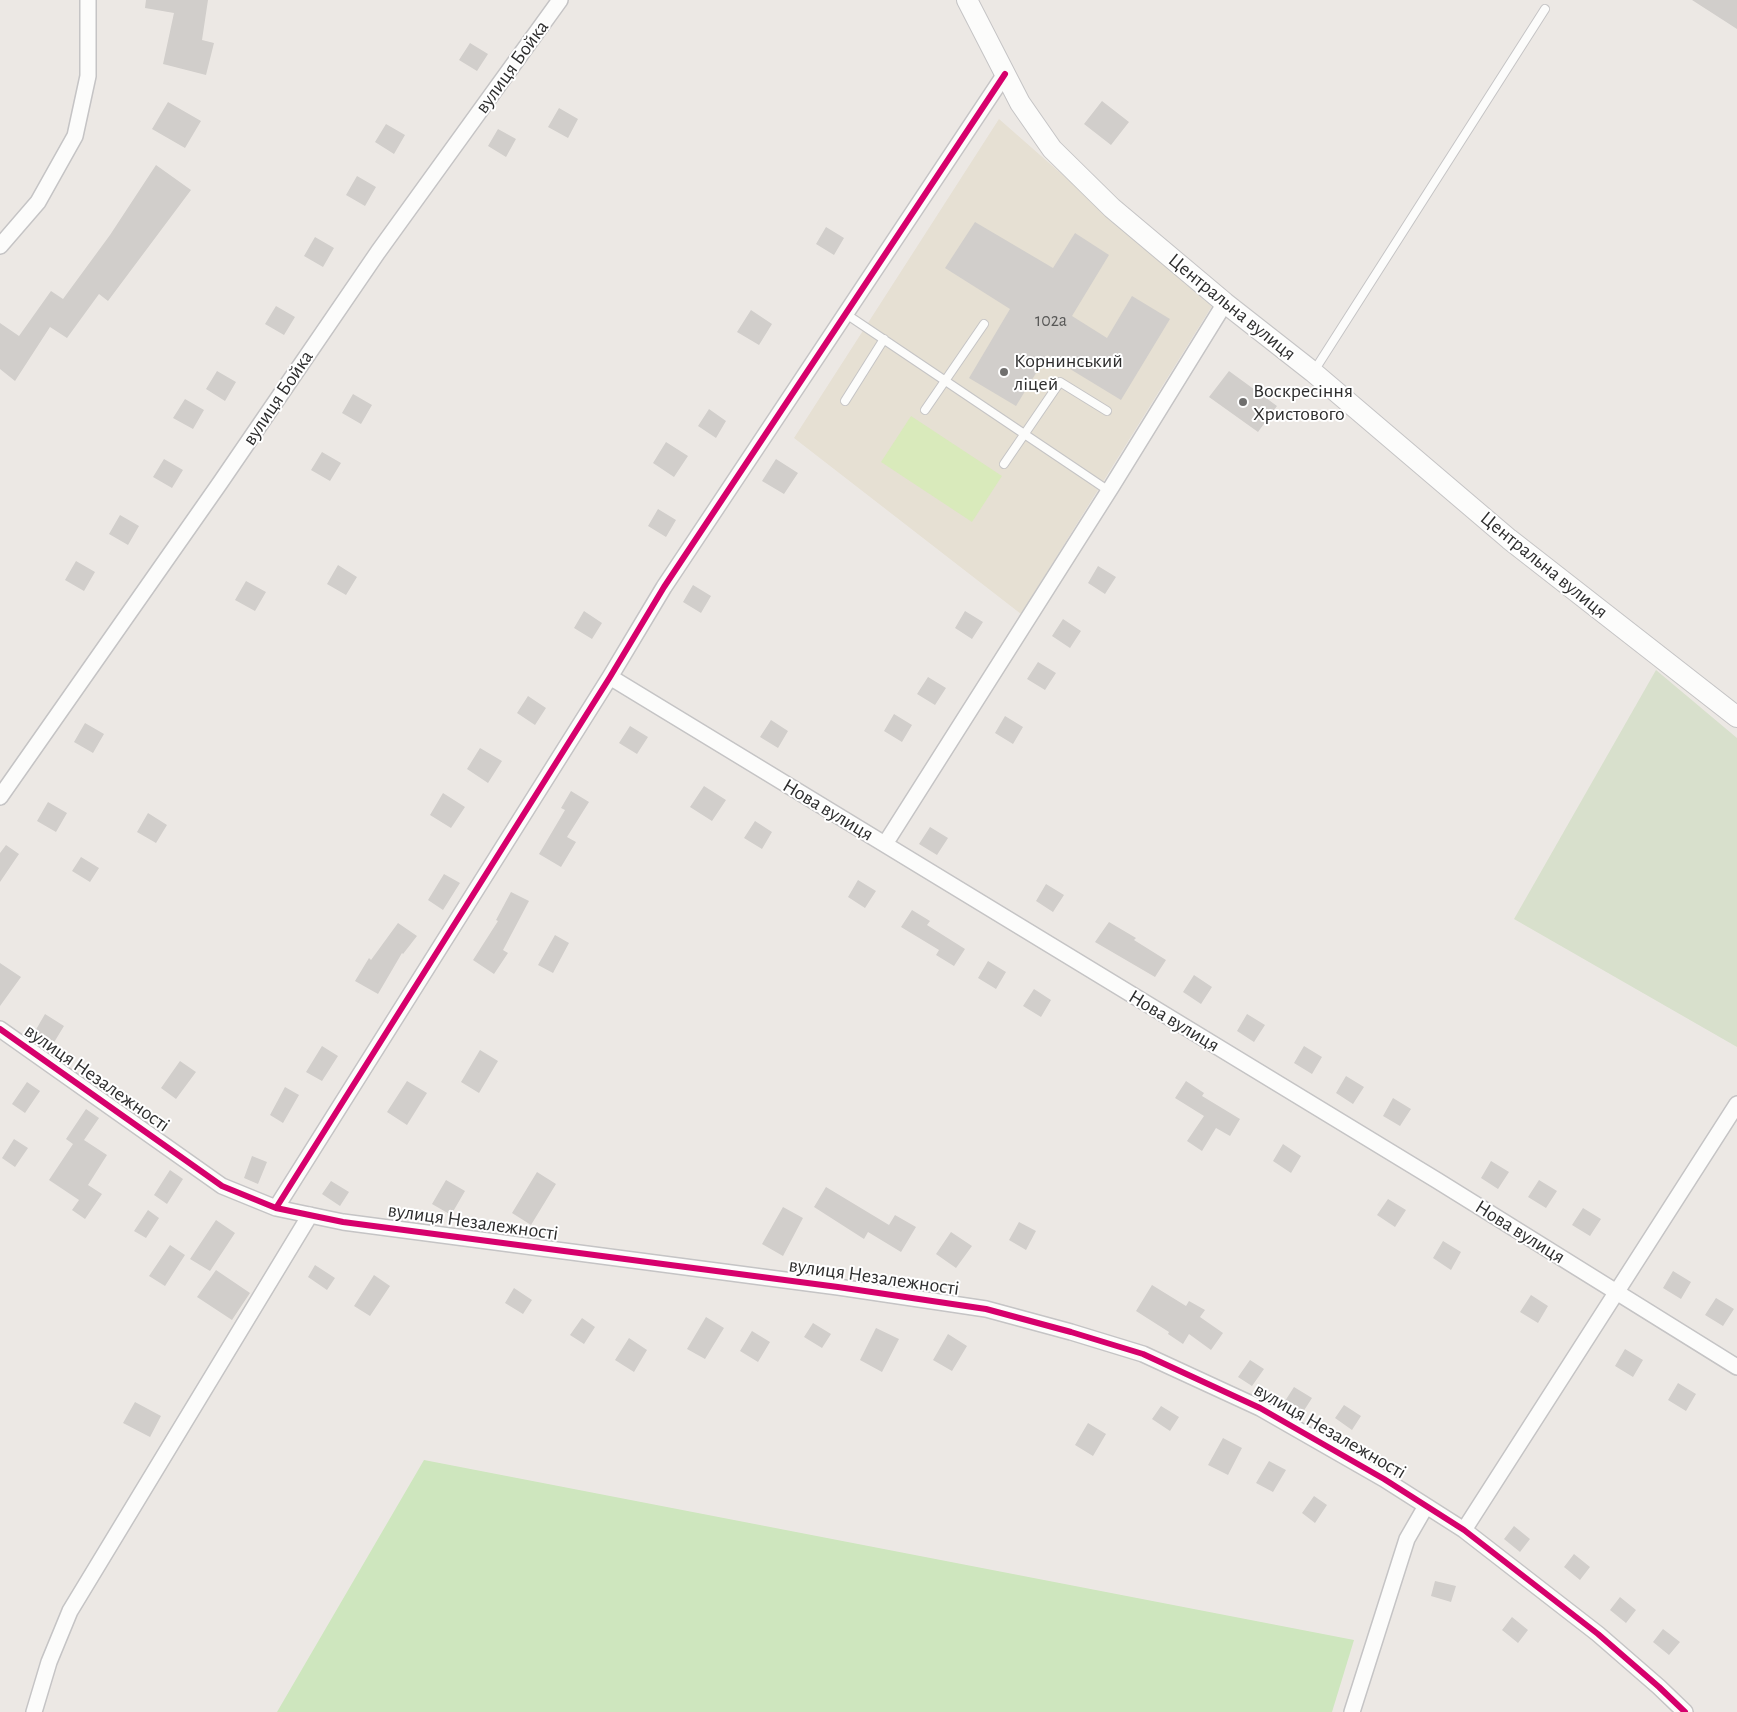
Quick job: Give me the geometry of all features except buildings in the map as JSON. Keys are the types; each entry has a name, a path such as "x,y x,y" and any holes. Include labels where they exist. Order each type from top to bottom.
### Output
{"street":[{"path":"0,246 38,202 75,136 88,76 88,0"},
{"name":"вулиця Бойка","path":"0,798 378,252 560,0"},
{"name":"Центральна вулиця","path":"967,0 1020,103 1052,149 1112,208 1225,304 1313,372 1509,538 1737,717"},
{"path":"276,1208 610,677 664,586 1005,74"},
{"path":"885,844 1110,491 1225,304"},
{"name":"Нова вулиця","path":"610,677 1429,1176 1737,1367"},
{"name":"вулиця Незалежності","path":"0,1029 222,1186 276,1208 343,1222 828,1286 986,1309 1143,1354 1260,1408 1384,1479 1464,1530 1598,1634 1685,1712"},
{"path":"1464,1530 1737,1104"},
{"path":"34,1712 49,1662 70,1612 310,1215"},
{"path":"1352,1712 1407,1539 1426,1506"}],"lane":[{"path":"1313,372 1545,10"},
{"path":"846,314 1110,491"},
{"path":"925,410 984,324"},
{"path":"845,401 884,340"},
{"path":"1004,464 1023,433 1060,382 1108,411"}],"shaded area":[{"name":"Корнинський ліцей","path":"999,119 1212,306 1021,614 794,438"}],"green space":[{"path":"911,416 1002,476 972,522 881,462"},
{"path":"1656,670 1737,738 1737,1047 1514,919"},
{"path":"424,1460 1354,1640 1332,1712 277,1712"}],"cycle path":[{"path":"276,1208 610,677 664,587 1005,74"},
{"path":"0,1029 222,1186 276,1208 343,1222 838,1287 986,1309 1143,1354 1260,1408 1384,1479 1464,1530 1598,1634 1685,1712"}],"place":[{"name":"Корнинський ліцей","path":"1004,372"},
{"name":"Воскресіння Христового","path":"1243,402"}]}
